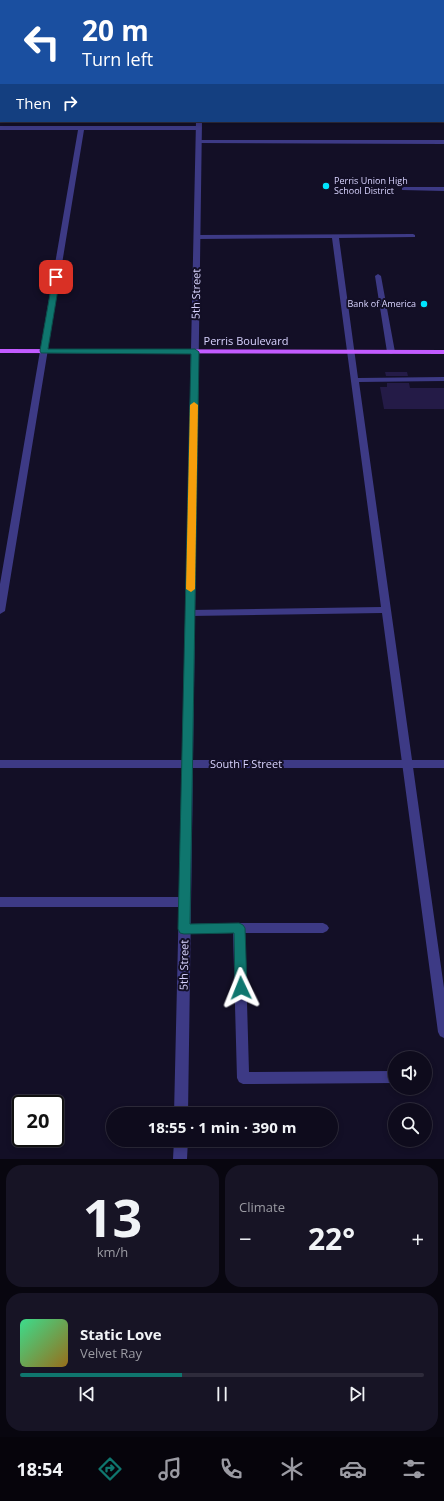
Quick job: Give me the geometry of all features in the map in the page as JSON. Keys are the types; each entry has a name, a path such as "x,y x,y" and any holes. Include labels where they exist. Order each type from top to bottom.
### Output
{"main road":[{"name":"Perris Boulevard","path":"0,351 444,352"}],"street":[{"name":"5th Street","path":"181,1107 199,124"},
{"name":"South F Street","path":"0,764 444,764"},
{"path":"180,1159 181,1147"}],"lane":[{"path":"0,128 81,128 199,124"},
{"path":"0,611 81,128"},
{"path":"199,142 444,142"},
{"path":"404,189 444,189"},
{"path":"335,236 444,1032"},
{"path":"197,237 413,236"},
{"path":"378,276 391,352"},
{"path":"354,380 444,379"},
{"path":"190,613 386,610"},
{"path":"0,902 185,902"},
{"path":"239,928 244,1078 388,1077"},
{"path":"184,929 323,928"}],"building":[{"path":"385,372 407,372 408,376 386,376"},
{"path":"387,383 409,383 410,388 444,388 444,409 384,409 380,387 387,387"}],"slow traffic":[{"path":"191,589 194,405"}],"place":[{"name":"Perris Union High School District","path":"326,186"},
{"name":"Bank of America","path":"424,304"}],"route":[{"path":"56,277 44,351 195,352 184,929 239,928 241,988"}]}
